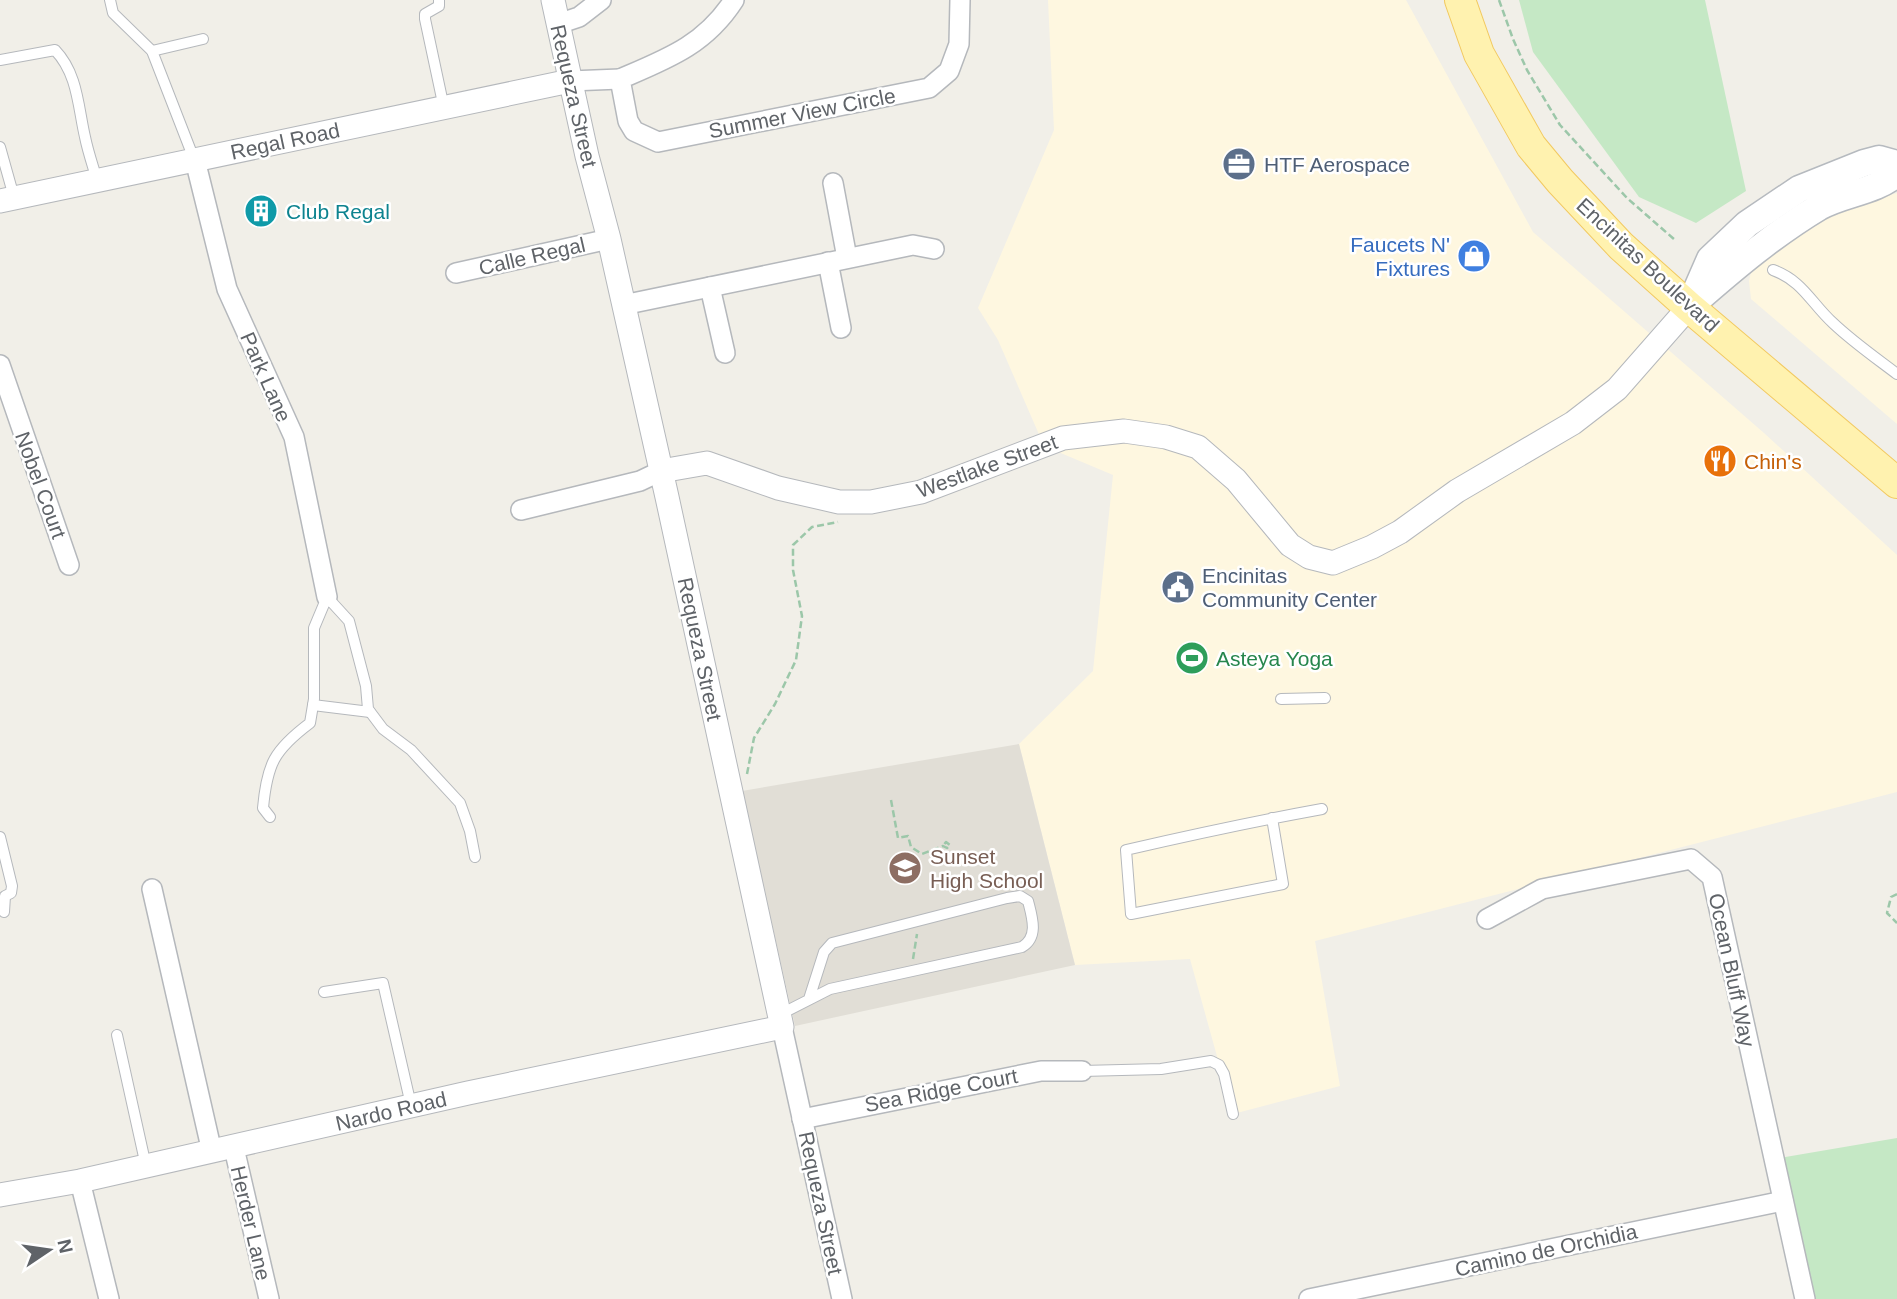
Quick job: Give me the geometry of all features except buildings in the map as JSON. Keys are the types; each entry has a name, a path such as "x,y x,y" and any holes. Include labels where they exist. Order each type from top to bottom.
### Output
{"main road":[{"name":"Encinitas Boulevard","path":"1460,0 1479,54 1531,146 1560,181 1621,246 1689,307 1897,483"},
{"path":"1689,307 1710,259 1746,224 1799,189 1864,163 1879,159 1897,164"},
{"path":"1689,307 1770,238 1822,206 1886,183 1897,173"}],"street":[{"name":"Requeza Street","path":"553,0 661,471 842,1299"},
{"path":"558,24 579,16 601,0"},
{"path":"570,81 620,79 670,58 721,21 734,0"},
{"name":"Summer View Circle","path":"620,79 628,121 634,131 659,142 929,88 949,71 959,44 960,0"},
{"name":"Regal Road","path":"7,200 570,81"},
{"name":"Park Lane","path":"195,160 227,289 294,437 327,597"},
{"path":"833,183 841,328"},
{"name":"Calle Regal","path":"456,274 609,239"},
{"path":"623,305 913,245 933,248"},
{"path":"710,286 724,353"},
{"name":"Westlake Street","path":"661,471 707,463 778,488 839,502 872,502 922,492 1063,438 1124,431 1166,437 1198,447 1236,480 1290,545 1309,556 1333,563 1400,532 1457,491 1573,423 1616,389 1689,307"},
{"name":"Nobel Court","path":"0,365 69,565"},
{"path":"522,510 640,481 661,471"},
{"name":"Ocean Bluff Way","path":"1488,919 1542,889 1691,859 1712,877 1805,1299"},
{"name":"Herder Lane","path":"152,889 223,1150 269,1299"},
{"name":"Nardo Road","path":"0,1195 80,1181 223,1150 781,1021"},
{"name":"Sea Ridge Court","path":"802,1119 1041,1071 1082,1071"},
{"path":"80,1181 109,1299"},
{"name":"Camino de Orchidia","path":"1309,1299 1783,1200"}],"lane":[{"path":"110,0 113,13 152,51 195,160"},
{"path":"439,0 439,6 425,14 425,19 444,108"},
{"path":"152,51 203,39"},
{"path":"0,60 55,50 66,61 73,76 85,140 97,181"},
{"path":"0,147 7,200"},
{"path":"1773,270 1806,291 1832,323 1897,374"},
{"path":"270,817 263,808 265,786 273,758 290,738 310,723 313,705 314,628 327,597 349,621 370,712 383,729 411,750 460,803 470,831 475,857"},
{"path":"1281,699 1325,698"},
{"path":"313,705 370,712"},
{"path":"1272,818 1283,884 1131,914 1126,850 1272,818 1322,809"},
{"path":"0,837 12,886 11,893 5,896 4,912"},
{"path":"781,1021 809,999 830,989 1022,947 1028,943 1033,933 1033,918 1028,901 1020,896 832,943 824,952 809,999"},
{"path":"324,992 383,983 411,1106"},
{"path":"117,1035 146,1166"},
{"path":"1082,1071 1161,1069 1211,1061 1219,1065 1224,1074 1233,1115"}],"path":[{"path":"1499,0 1527,70 1560,125 1627,198 1675,240"},
{"path":"746,779 754,738 775,704 796,660 803,616 793,570 793,545 812,527 839,522"},
{"path":"891,800 898,838 908,836 911,847 922,854 943,846"},
{"path":"1897,894 1891,897 1886,913 1897,923"},
{"path":"910,971 920,920"}],"shaded area":[{"path":"1048,0 1406,0 1533,232 1764,433 1897,555 1897,792 1315,941 1340,1086 1233,1114 1190,959 1075,965 1019,744 1093,671 1113,475 1044,446 998,340 978,308 1054,130"},
{"path":"1897,193 1897,424 1751,299 1749,281 1752,268 1761,260 1820,221 1842,210"},
{"name":"Sunset High School","path":"1019,744 1075,965 795,1026 742,791"}],"green space":[{"path":"1519,0 1705,0 1746,191 1696,223 1639,197 1533,52"},
{"path":"1897,1138 1897,1299 1804,1299 1774,1159"}],"place":[{"name":"HTF Aerospace","path":"1239,164"},
{"name":"Club Regal","path":"261,211"},
{"name":"Faucets N' Fixtures","path":"1474,256"},
{"name":"Chin's","path":"1720,461"},
{"name":"Encinitas Community Center","path":"1178,587"},
{"name":"Asteya Yoga","path":"1192,658"},
{"name":"Sunset High School","path":"905,868"}]}
